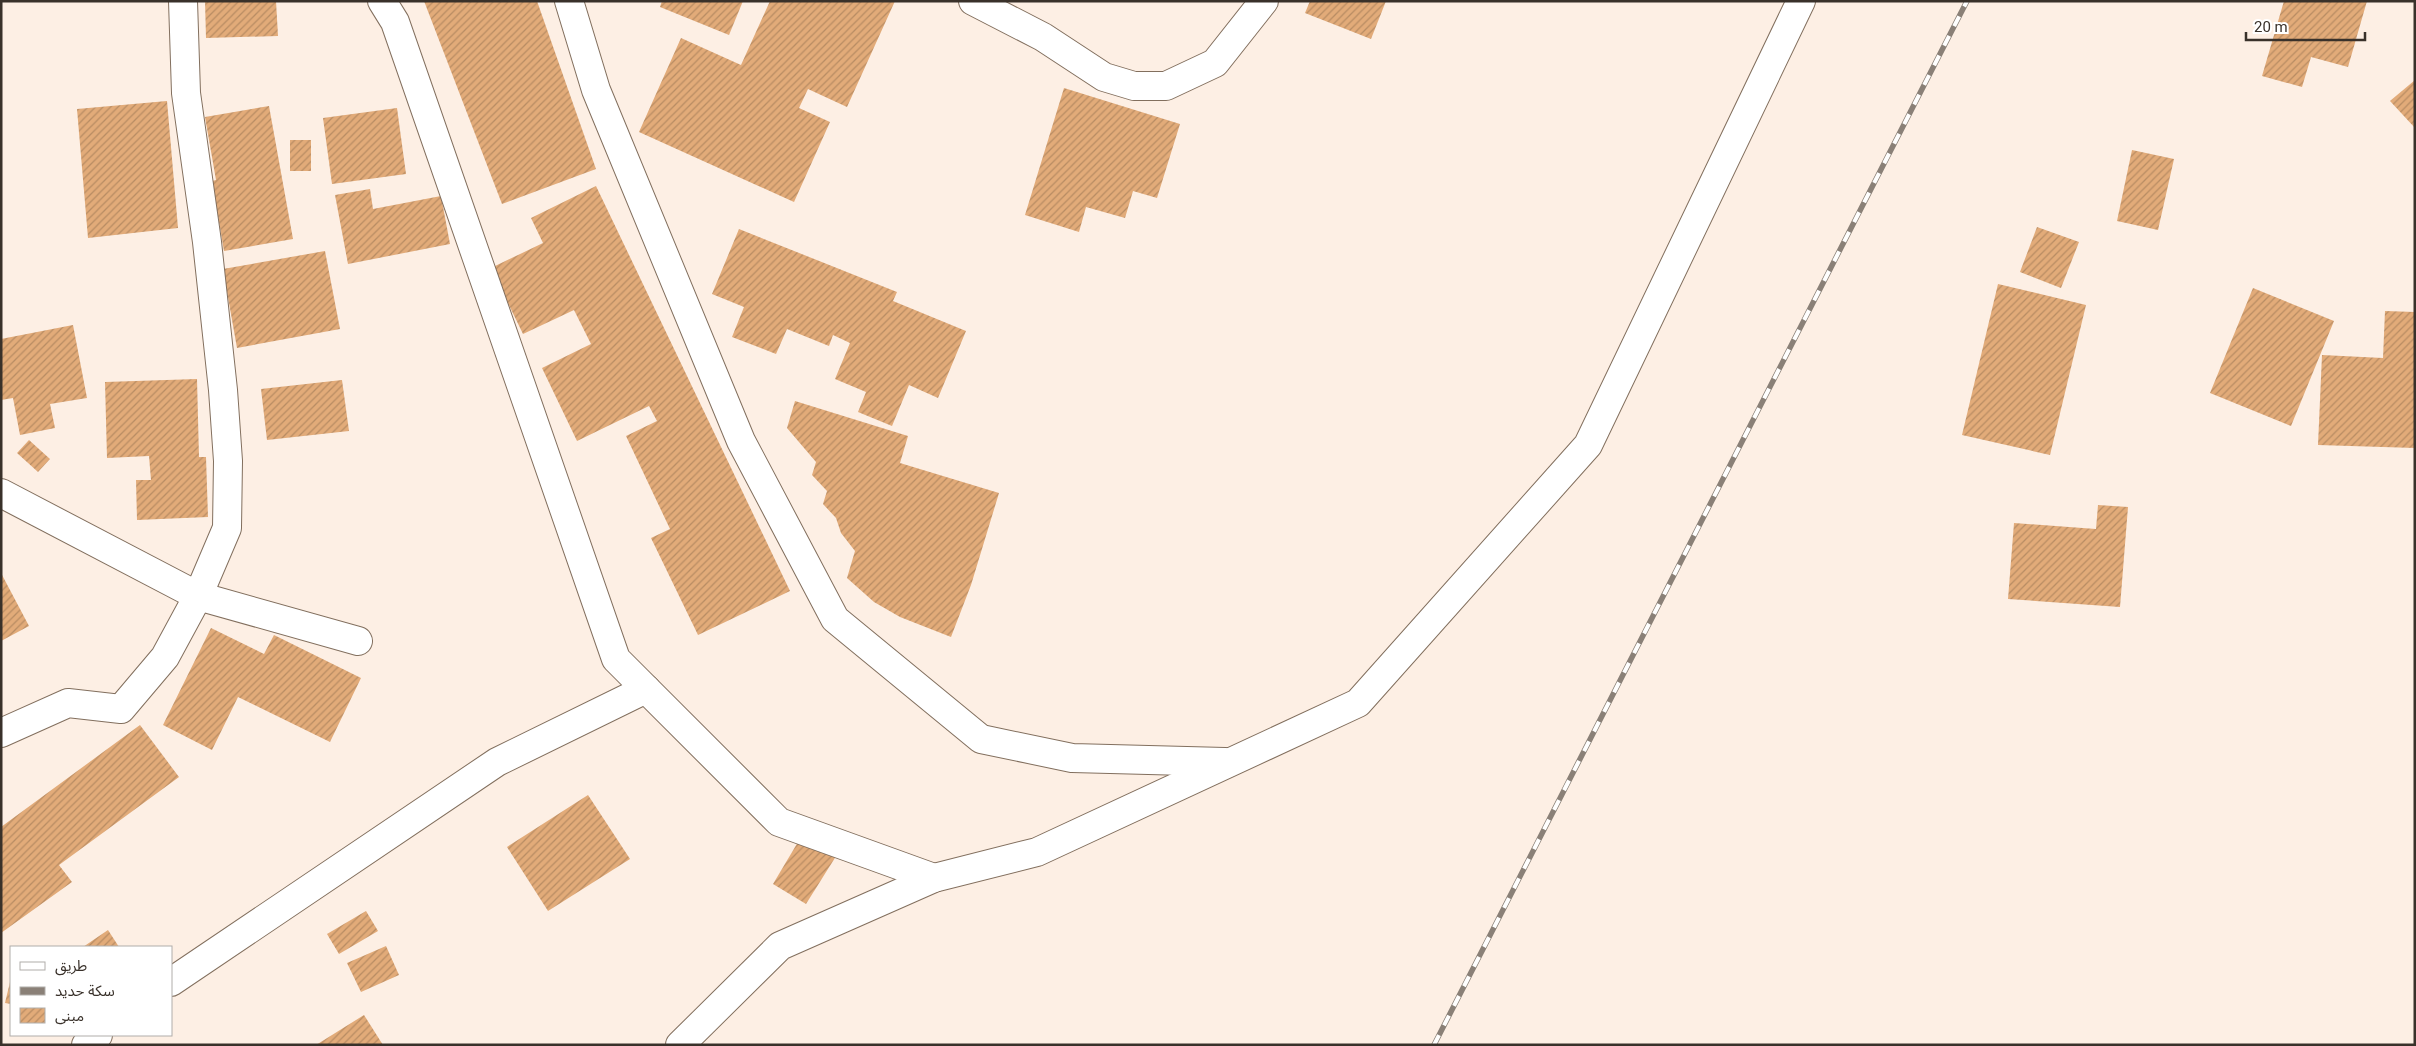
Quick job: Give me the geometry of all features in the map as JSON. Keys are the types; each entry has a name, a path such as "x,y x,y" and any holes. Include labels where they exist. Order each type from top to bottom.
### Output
{"street":[{"path":"1,733 68,703 121,709 165,657 198,596 227,528 228,460 223,390 207,242 186,93 184,1"},
{"path":"382,1 398,31 616,659 779,822 934,878"},
{"path":"569,1 596,90 741,441 835,620 981,739 1072,758 1232,762"},
{"path":"973,1 1043,37 1104,77 1134,86 1166,86 1215,63 1264,1"},
{"path":"680,1045 780,946 934,878 1037,852 1358,703 1588,446 1801,1"},
{"path":"1,493 198,596 358,641"},
{"path":"172,981 497,762 646,689"},
{"path":"86,1045 97,1036"}],"building":[{"path":"205,1 276,1 278,36 206,38"},
{"path":"424,1 537,1 596,169 502,204"},
{"path":"662,1 743,1 729,35 660,7"},
{"path":"770,1 895,1 847,107 808,89 799,108 830,122 794,202 639,132 681,38 741,65"},
{"path":"1310,1 1386,1 1371,39 1305,13"},
{"path":"2284,1 2367,1 2348,67 2311,57 2302,87 2262,76"},
{"path":"2415,80 2415,128 2390,101"},
{"path":"1064,88 1180,124 1157,198 1133,191 1125,218 1086,207 1079,232 1025,215"},
{"path":"167,101 178,228 88,238 77,109"},
{"path":"269,106 293,239 224,251 212,181 216,180 205,117"},
{"path":"397,108 406,174 332,184 323,118"},
{"path":"290,140 311,140 311,171 290,171"},
{"path":"2132,150 2174,159 2158,230 2117,221"},
{"path":"596,186 790,591 698,635 651,538 670,529 626,436 657,421 649,406 577,441 542,368 591,344 574,310 523,334 491,268 543,243 531,218"},
{"path":"370,189 373,209 441,196 450,244 348,264 335,195"},
{"path":"2037,227 2079,242 2061,288 2020,272"},
{"path":"739,229 897,292 893,301 966,331 938,398 909,385 892,426 858,412 866,392 835,379 850,343 833,335 829,346 787,329 776,354 732,337 744,307 712,294"},
{"path":"325,251 340,329 237,348 223,269"},
{"path":"1998,284 2086,305 2050,455 1962,435"},
{"path":"2253,288 2334,321 2291,426 2210,393"},
{"path":"2385,311 2415,312 2415,448 2318,445 2322,355 2383,358"},
{"path":"73,325 87,398 50,404 55,428 20,435 13,398 1,400 1,339"},
{"path":"197,379 199,457 206,457 208,517 137,520 136,480 151,480 149,456 107,458 105,382"},
{"path":"342,380 349,431 267,440 261,389"},
{"path":"795,401 908,436 900,463 999,493 971,585 951,637 900,617 874,602 847,578 855,551 841,533 836,518 823,504 827,491 812,475 816,462 787,428"},
{"path":"29,440 50,459 38,472 17,453"},
{"path":"2098,505 2128,507 2120,607 2008,599 2014,523 2096,529"},
{"path":"1,573 29,626 1,641"},
{"path":"211,628 264,654 274,635 361,678 330,742 238,697 212,750 163,725"},
{"path":"140,725 179,777 59,865 72,882 1,933 1,827"},
{"path":"588,795 630,859 548,911 507,847"},
{"path":"804,832 838,853 806,904 773,884"},
{"path":"366,911 378,931 339,954 327,934"},
{"path":"108,930 118,946 84,946"},
{"path":"386,946 399,975 361,992 347,963"},
{"path":"10,982 10,1004 5,1003"},
{"path":"364,1015 383,1045 316,1045"}],"railway":[{"path":"1434,1045 1967,1"}]}
